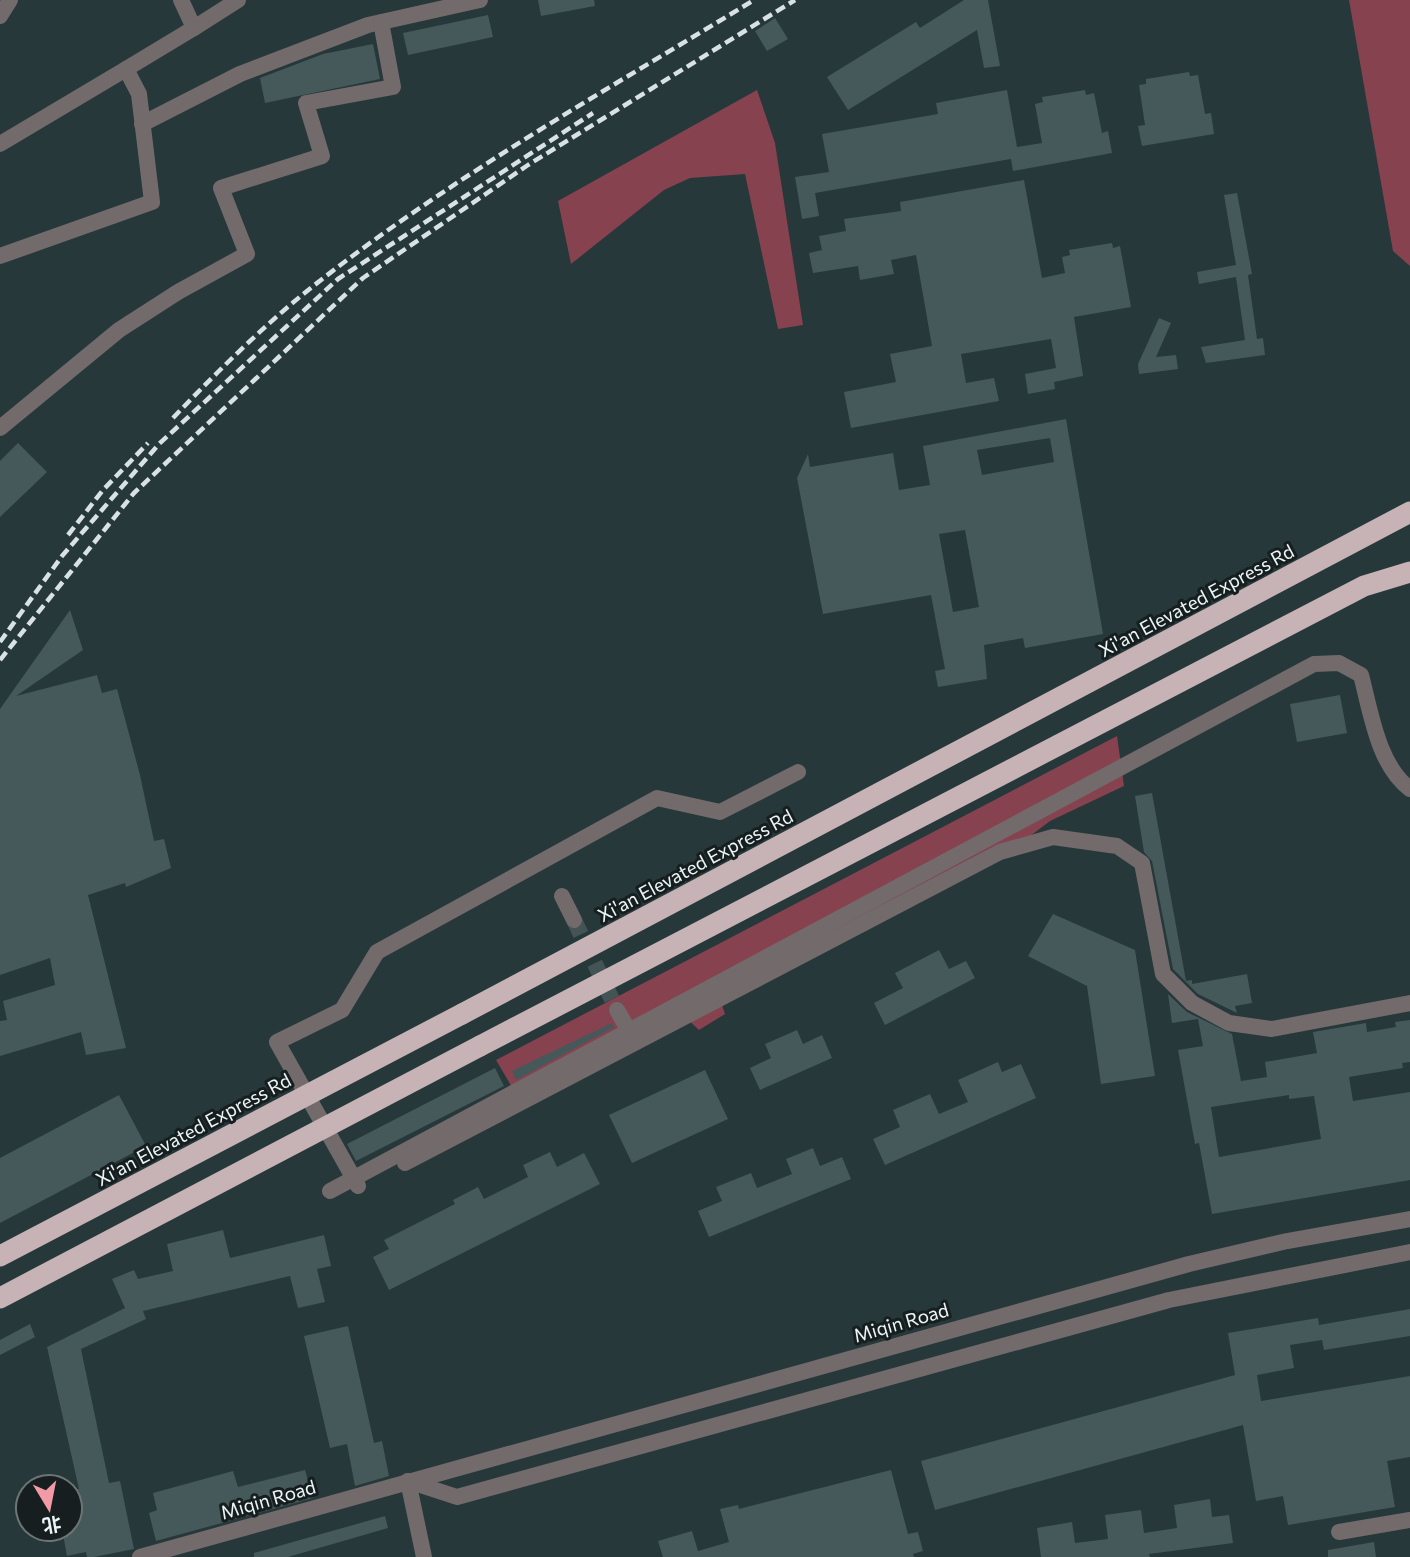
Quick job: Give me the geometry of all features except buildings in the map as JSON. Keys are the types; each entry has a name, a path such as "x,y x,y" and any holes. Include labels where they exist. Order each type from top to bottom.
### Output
{"highway":[{"name":"Xi'an Elevated Express Rd","path":"0,1256 1410,512"},
{"path":"0,1298 1364,586 1410,572"}],"street":[{"path":"0,16 10,0"},
{"path":"181,0 194,28"},
{"path":"0,144 238,0"},
{"path":"142,124 240,74 381,22 480,0"},
{"path":"0,428 119,330 178,292 247,254 221,188 322,156 306,103 393,87 381,22"},
{"path":"0,256 152,202 139,94 126,69"},
{"path":"356,1183 629,1031 1314,664 1339,663 1361,675 1380,742 1396,779 1410,789"},
{"path":"356,1183 277,1042 342,1010 377,952 657,798 720,812 798,772"},
{"path":"332,1195 953,879 1000,852 1053,837 1117,846 1142,863 1163,974 1192,1003 1229,1023 1272,1029 1410,1003"},
{"path":"562,895 574,920"},
{"path":"617,1010 629,1031"},
{"name":"Miqin Road","path":"140,1557 1189,1264 1287,1241 1410,1219"},
{"path":"424,1557 408,1481 457,1497 1168,1300 1410,1252"},
{"path":"568,1436 575,1464"},
{"path":"1339,1532 1410,1520"}],"shaded area":[{"path":"1349,0 1410,0 1410,266 1393,251"},
{"path":"757,90 775,143 803,325 778,329 745,174 690,178 664,190 571,264 558,201"},
{"path":"1117,736 1124,786 1050,821 996,862 720,999 725,1014 699,1030 671,1004 516,1094 496,1060"}],"tunnel":[{"path":"574,920 617,1010"}],"railway":[{"path":"173,418 276,317 365,247 473,172 754,0"},
{"path":"0,660 134,493 363,278 528,165 795,0"},
{"path":"0,642 62,556 159,444 338,279 593,113"},
{"path":"68,535 103,490 148,443"}]}
